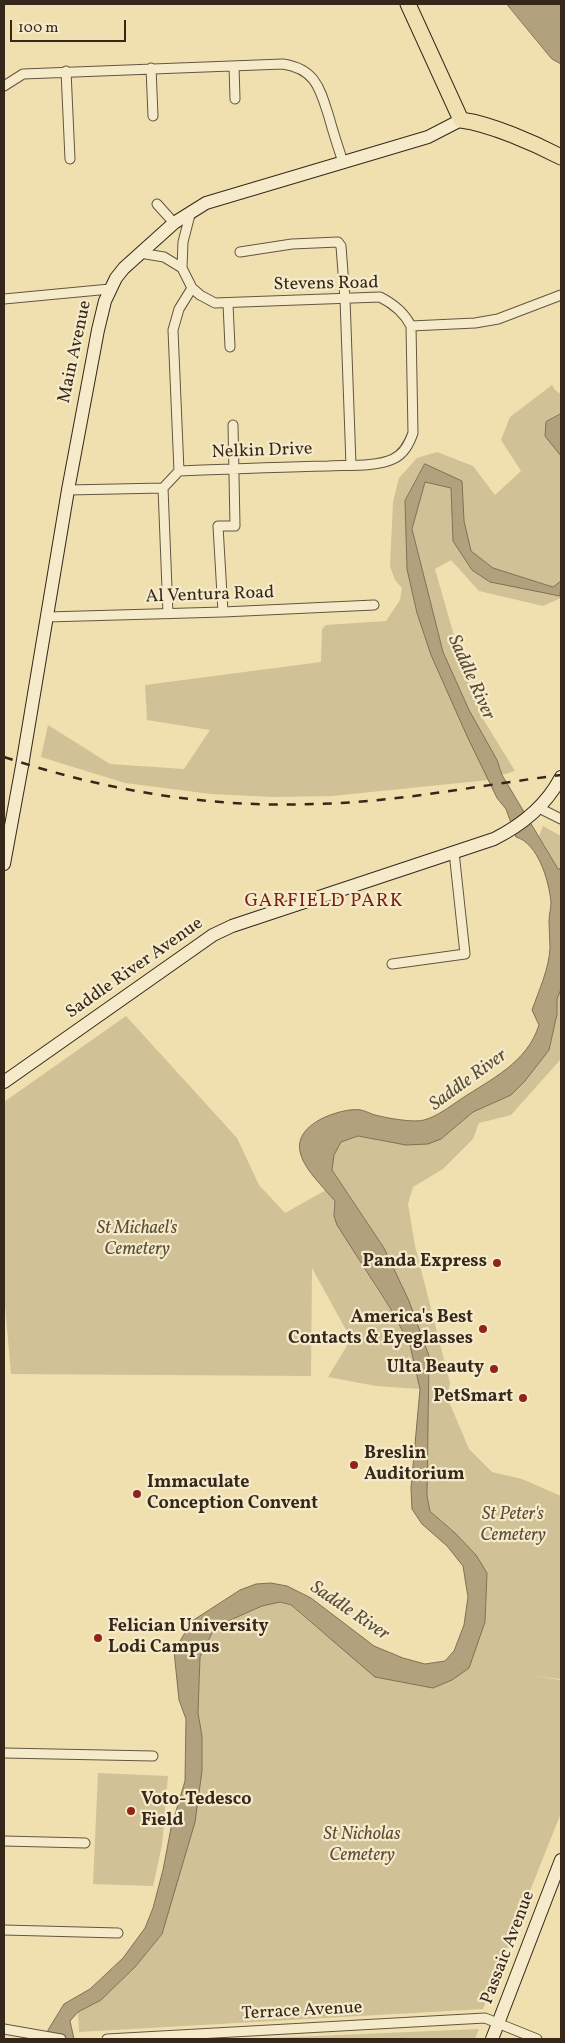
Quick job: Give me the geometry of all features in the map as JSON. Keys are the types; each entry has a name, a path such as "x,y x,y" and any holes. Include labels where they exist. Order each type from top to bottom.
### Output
{"main road":[{"path":"412,6 454,108 461,120 524,140 561,157"}],"street":[{"path":"4,86 23,74 283,64 301,69 309,75 321,90 342,162"},
{"path":"234,66 235,99"},
{"path":"151,68 153,116"},
{"path":"66,71 70,159"},
{"name":"Main Avenue","path":"4,864 68,490 98,330 110,289 124,268 191,210 212,200 428,137 461,120"},
{"path":"157,204 174,223"},
{"path":"168,614 163,488 178,471 172,330 179,309 192,288 182,268 183,242 191,210"},
{"path":"240,252 292,244 338,242 342,251 345,299 351,465"},
{"path":"140,253 164,257 182,268"},
{"name":"Stevens Road","path":"192,288 209,301 228,304 380,297 400,310 412,326"},
{"path":"4,299 110,289"},
{"path":"412,326 498,320 561,295"},
{"path":"228,304 230,347"},
{"name":"Nelkin Drive","path":"178,471 351,465 385,462 402,453 409,445 413,433 412,326"},
{"path":"223,612 218,526 234,526 233,425"},
{"path":"68,490 163,488"},
{"name":"Al Ventura Road","path":"47,617 374,605"},
{"name":"Saddle River Avenue","path":"4,1082 174,961 224,930 506,833 537,810 561,777"},
{"path":"537,810 561,819"},
{"path":"392,964 465,954 466,943 454,852"},
{"path":"4,1752 153,1756"},
{"path":"4,1841 85,1842"},
{"name":"Passaic Avenue","path":"492,2039 560,1866"},
{"path":"4,1930 118,1933"},
{"name":"Terrace Avenue","path":"107,2039 485,2018 537,2039"},
{"path":"4,2029 61,2039"}],"green space":[{"path":"552,385 561,394 561,414 546,422 550,441 561,456 561,582 553,587 493,568 471,551 464,521 461,481 425,465 405,501 407,569 417,613 431,655 489,780 332,796 273,797 211,794 125,783 41,757 48,725 110,764 184,769 210,730 147,720 145,685 321,662 322,629 326,625 386,621 400,600 402,588 395,580 390,566 393,502 399,478 417,458 437,452 473,466 495,495 521,471 501,440 510,417"},
{"path":"425,482 451,488 453,541 472,570 561,595 561,598 543,606 479,591 451,560 435,569 455,639 480,714 515,771 502,775 497,760 469,710 443,652 412,529"},
{"path":"543,826 561,836 561,869 558,869 539,836"},
{"name":"St Nicholas Cemetery","path":"561,989 561,1059 511,1115 479,1123 473,1139 443,1169 413,1187 408,1204 415,1246 450,1383 447,1397 469,1449 492,1472 522,1479 561,1496 561,1679 533,1676 561,1680 561,1813 483,2009 79,2032 78,2012 101,2000 135,1967 162,1934 202,1736 198,1713 200,1657 212,1633 219,1625 262,1606 280,1602 291,1606 324,1634 433,1688 485,1622 487,1573 476,1555 430,1510 427,1496 429,1356 384,1248 332,1170 334,1155 341,1142 358,1136 406,1145 441,1139 473,1112 511,1095 549,1050 557,1014 556,999"},
{"name":"St Michael's Cemetery","path":"126,1016 237,1138 259,1185 285,1213 326,1190 335,1201 334,1216 378,1291 392,1311 410,1345 420,1389 376,1386 328,1377 351,1339 312,1268 311,1376 11,1374 4,1294 4,1102"},
{"name":"Voto-Tedesco Field","path":"98,1773 168,1776 162,1845 153,1886 93,1884"},
{"path":"479,2029 475,2039 248,2039"}],"shaded area":[{"path":"507,4 561,4 561,64 552,59"},
{"path":"561,414 561,456 545,436 546,422"},
{"name":"Saddle River","path":"425,464 462,481 464,521 471,551 493,568 553,587 561,581 560,596 490,582 472,570 453,541 451,488 425,482 412,529 443,652 469,710 497,760 502,775 558,869 561,869 561,989 557,999 557,1014 549,1050 525,1081 511,1095 473,1112 441,1139 428,1144 406,1145 358,1136 341,1142 334,1155 332,1170 384,1248 409,1301 429,1356 427,1496 430,1511 476,1555 487,1573 485,1622 469,1668 452,1680 433,1688 375,1677 291,1605 280,1602 262,1606 219,1625 212,1633 200,1657 198,1713 202,1736 202,1771 195,1822 162,1934 135,1967 101,2000 78,2012 70,2021 74,2039 49,2039 48,2030 64,2004 90,1989 123,1958 145,1928 153,1908 171,1828 185,1781 186,1719 179,1700 174,1651 192,1621 240,1590 256,1584 271,1583 287,1586 311,1598 374,1646 403,1658 425,1664 445,1661 454,1651 464,1625 468,1597 463,1566 447,1546 422,1524 412,1509 411,1488 420,1389 410,1345 392,1311 337,1225 334,1216 335,1201 309,1171 300,1149 301,1139 308,1129 321,1119 340,1112 361,1110 375,1115 413,1121 424,1120 434,1116 507,1069 526,1050 539,1025 532,1010 548,964 551,902 548,884 536,855 524,841 516,837 506,809 497,798 467,736 431,655 417,613 407,569 405,501"}],"railway":[{"path":"4,757 81,779 158,795 197,800 276,805 348,803 378,800 561,775"}],"place":[{"name":"Panda Express","path":"497,1263"},
{"name":"America's Best Contacts & Eyeglasses","path":"483,1329"},
{"name":"Ulta Beauty","path":"494,1369"},
{"name":"PetSmart","path":"523,1398"},
{"name":"Breslin Auditorium","path":"354,1465"},
{"name":"Immaculate Conception Convent","path":"137,1494"},
{"name":"Felician University Lodi Campus","path":"98,1638"},
{"name":"Voto-Tedesco Field","path":"131,1811"}],"district":[{"name":"GARFIELD PARK","path":"324,903"}],"park label":[{"name":"St Peter's Cemetery","path":"513,1526"}]}
